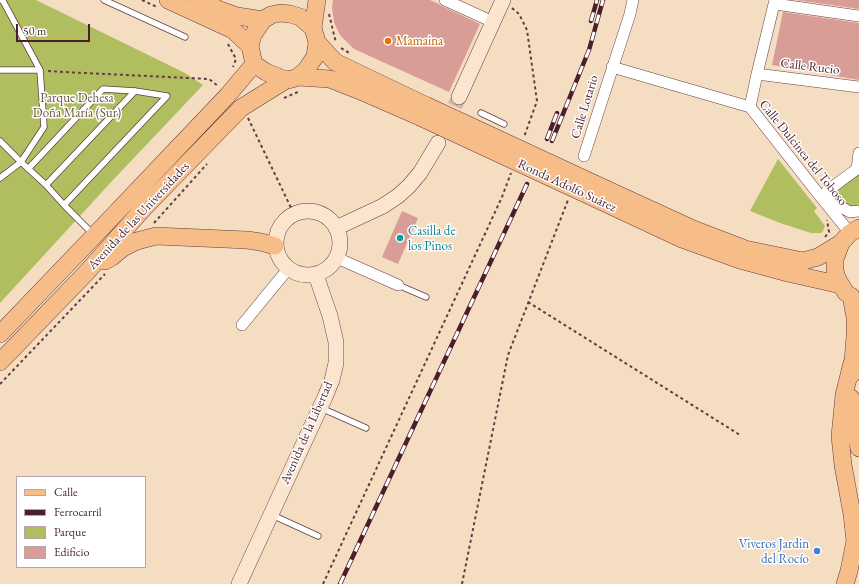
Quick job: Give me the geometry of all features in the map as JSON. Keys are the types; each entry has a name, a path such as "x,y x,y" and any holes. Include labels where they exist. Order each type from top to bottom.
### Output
{"main road":[{"path":"198,0 237,16 263,20"},
{"path":"280,13 296,0"},
{"path":"315,35 300,17 280,13 271,15 263,20 253,35 250,46 254,64 266,72 295,83 315,56 317,0"},
{"path":"459,97 503,1"},
{"path":"165,5 233,30 250,46"},
{"name":"Ronda Adolfo Suárez","path":"315,35 335,62 423,111 593,190 745,249 803,261 818,257 850,234"},
{"name":"Avenida de las Universidades","path":"0,334 228,95 254,64"},
{"name":"Ronda Adolfo Suárez","path":"295,83 330,80 423,111"},
{"name":"Avenida de las Universidades","path":"0,362 86,273 144,208 241,108 295,83"},
{"path":"336,228 382,206 398,196 420,173 438,143"},
{"name":"Ronda Adolfo Suárez","path":"593,190 682,239 740,260 788,273 850,294"},
{"path":"306,211 318,212 329,218 336,228 340,238 340,248 337,258 332,266 325,271 316,275 306,276 296,274 282,263 277,255 275,246 276,236 286,219 294,214 306,211"},
{"path":"850,234 835,259 835,271 850,294 855,317 856,370 851,398 859,448"},
{"path":"86,273 112,258 123,248 137,241 156,236 247,240 275,246"},
{"name":"Avenida de la Libertad","path":"239,584 332,380 336,362 336,342 330,316 316,275"},
{"path":"846,584 855,541 840,436 844,395 856,370"},
{"path":"846,584 859,561"}],"street":[{"path":"444,0 493,22"},
{"name":"Calle Lotario","path":"584,156 630,14 633,0"},
{"path":"750,107 775,2 859,16"},
{"name":"Calle Dulcinea del Toboso","path":"612,66 750,107 850,234"},
{"name":"Calle Rucio","path":"757,74 859,87"},
{"path":"859,153 858,169 827,191 841,208 850,212 859,211"},
{"path":"337,258 398,285"},
{"path":"242,325 288,269"}],"lane":[{"path":"0,178 21,162 44,127 40,70 3,1 1,0"},
{"path":"104,0 185,37"},
{"path":"0,70 40,70"},
{"path":"28,169 103,89 135,91 167,96 64,205"},
{"path":"46,185 135,91"},
{"path":"481,113 504,124"},
{"path":"0,141 46,185 94,236"},
{"path":"398,285 426,297"},
{"path":"320,407 366,428"},
{"path":"270,514 318,536"}],"path":[{"path":"142,0 165,5"},
{"path":"317,0 326,4 336,46 356,56"},
{"path":"503,1 519,14 527,30 537,101 522,141"},
{"path":"227,42 236,59 233,67"},
{"path":"40,70 209,79 218,86 222,82"},
{"path":"280,100 295,83"},
{"path":"243,124 249,119 294,214"},
{"path":"153,224 211,159"},
{"path":"322,584 502,197 512,168"},
{"path":"462,584 508,355 568,200"},
{"path":"821,242 829,232 826,219"},
{"path":"0,384 110,269"},
{"path":"528,302 740,435"}],"green space":[{"name":"Parque Dehesa Doña María (Sur)","path":"0,0 36,0 185,73 203,85 0,303"},
{"path":"778,159 817,208 814,211 825,226 821,233 811,233 750,211"},
{"path":"859,169 859,211 850,212 827,191"}],"building":[{"path":"333,0 430,0 480,24 449,92 354,49 340,35 334,22 332,8"},
{"path":"796,0 859,0 859,9"},
{"path":"783,12 859,23 859,80 772,65"},
{"name":"Casilla de los Pinos","path":"402,211 418,218 398,264 382,257"}],"tunnel":[{"path":"445,127 459,97"}],"railway":[{"path":"591,21 597,0"},
{"path":"552,141 589,50 603,0"},
{"path":"547,139 557,113"},
{"path":"340,584 527,184"}],"place":[{"name":"Mamaina","path":"388,41"},
{"name":"Casilla de los Pinos","path":"400,238"},
{"name":"Viveros Jardin del Rocío","path":"817,551"}]}
